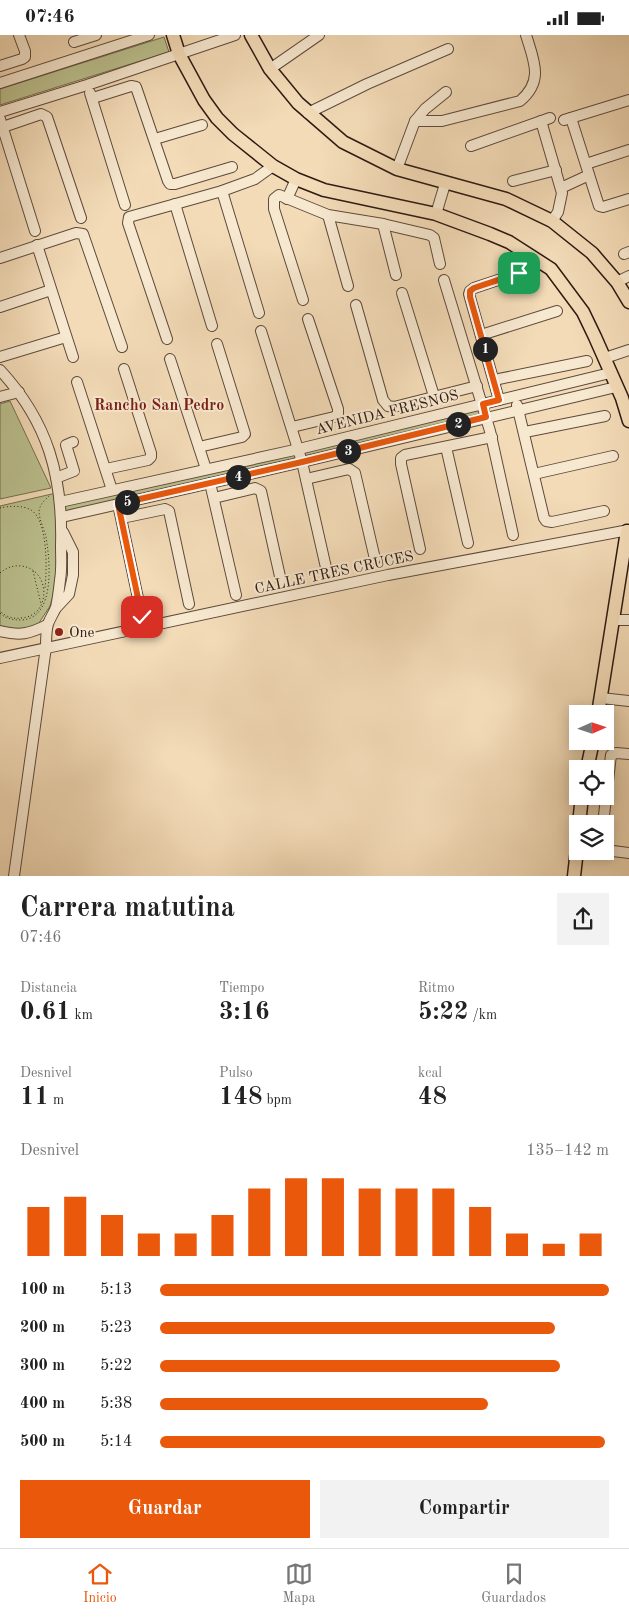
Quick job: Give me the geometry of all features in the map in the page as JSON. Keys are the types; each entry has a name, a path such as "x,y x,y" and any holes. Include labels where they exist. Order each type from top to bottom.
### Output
{"main road":[{"path":"173,35 179,54 204,100 217,118 233,134 273,166 296,179 324,190 436,214 509,242 551,269 583,312 610,373 622,394 629,421"},
{"path":"251,35 270,69 298,103 343,142 397,169 445,184 506,199 552,221 592,253 617,282 629,302"},
{"path":"599,705 628,531"},
{"path":"574,875 576,860"}],"street":[{"path":"0,66 25,57 25,51 19,35"},
{"path":"78,58 72,39 96,35"},
{"path":"0,83 149,35"},
{"path":"0,111 88,85 235,35"},
{"path":"270,69 319,35"},
{"path":"415,121 442,121 520,101 529,94 535,81 535,65 526,35"},
{"path":"308,113 367,84 448,49"},
{"path":"88,85 125,205"},
{"path":"92,98 134,85 170,184 232,167"},
{"path":"397,169 415,121 425,109 446,92"},
{"path":"629,100 568,119 601,208 629,199"},
{"path":"35,231 1,123 44,114 48,120 81,218"},
{"path":"470,146 545,120 556,170 562,187 562,200 558,212 552,221"},
{"path":"155,139 202,125"},
{"path":"586,164 629,150"},
{"path":"167,339 128,220 131,216 222,191 255,179 273,166"},
{"path":"513,181 556,170"},
{"path":"562,187 589,175"},
{"path":"287,199 296,179"},
{"path":"436,214 445,184"},
{"path":"222,191 259,313"},
{"path":"303,300 274,209 274,199 279,195 328,215 383,224 432,236 440,264"},
{"path":"175,204 212,326"},
{"path":"328,215 348,286"},
{"path":"383,224 396,275"},
{"path":"0,258 76,233 83,234 122,347"},
{"path":"37,245 73,357"},
{"path":"499,400 470,297 470,291 519,273"},
{"path":"617,282 629,276"},
{"path":"444,280 483,404 514,535"},
{"path":"0,307 51,290"},
{"path":"402,293 434,396"},
{"path":"356,305 385,403 388,406 394,407 477,386"},
{"path":"481,335 557,311"},
{"path":"292,427 338,415 338,409 308,319"},
{"path":"261,331 302,462 326,572"},
{"path":"0,357 66,337"},
{"path":"199,447 242,437 245,434 217,344"},
{"path":"605,358 629,350"},
{"path":"170,359 206,469"},
{"path":"494,379 587,361"},
{"path":"106,469 148,460 151,457 124,369"},
{"path":"0,370 19,392 44,435 50,450 59,490 62,529 73,552 73,575 69,594 56,608 47,625 46,647 14,875"},
{"name":"AVENIDA FRESNOS","path":"60,502 298,449 610,373"},
{"path":"77,382 112,490"},
{"path":"0,397 19,392"},
{"name":"AVENIDA FRESNOS","path":"62,517 302,462 486,417 518,410 622,394"},
{"path":"515,396 546,521 552,522 604,511"},
{"path":"525,433 605,416"},
{"path":"420,549 401,458 405,455 492,437"},
{"path":"56,478 74,471 67,444"},
{"path":"446,447 468,543"},
{"path":"534,474 613,456"},
{"path":"306,479 349,469 356,473 374,559"},
{"path":"171,477 175,491"},
{"path":"210,483 236,595"},
{"path":"214,498 254,488 261,491 281,581"},
{"path":"118,504 142,617"},
{"path":"122,518 163,509 169,511 189,604"},
{"name":"CALLE TRES CRUCES","path":"0,657 388,575 628,531"},
{"path":"613,620 629,620"},
{"path":"0,631 15,635 31,633 47,625"},
{"path":"600,698 629,701"},
{"path":"603,815 611,755 616,753 629,754"},
{"path":"614,851 629,853"}],"path":[{"path":"0,612 3,616 13,620 24,620 34,616 45,601 49,580 48,554 46,535 39,512 42,503 51,494 59,490"},
{"path":"0,508 21,507 30,510 38,518 44,536 46,554 45,591 41,605 33,615 24,618 14,619 0,612"},
{"path":"0,573 4,569 15,566 26,567 33,571 42,581 45,591"},
{"path":"33,571 41,605"}],"green space":[{"path":"164,37 169,52 0,105 0,89"},
{"path":"10,401 51,488 0,499 0,404"},
{"path":"483,404 486,417 62,517 60,502"},
{"path":"56,493 59,577 50,606 39,623 23,631 10,630 0,626 0,506"}],"place":[{"name":"One","path":"59,632"}],"district":[{"name":"Rancho San Pedro","path":"159,404"}],"route":[{"path":"142,617 118,504 486,417 483,404 499,400 469,294 474,288 519,273"}]}
